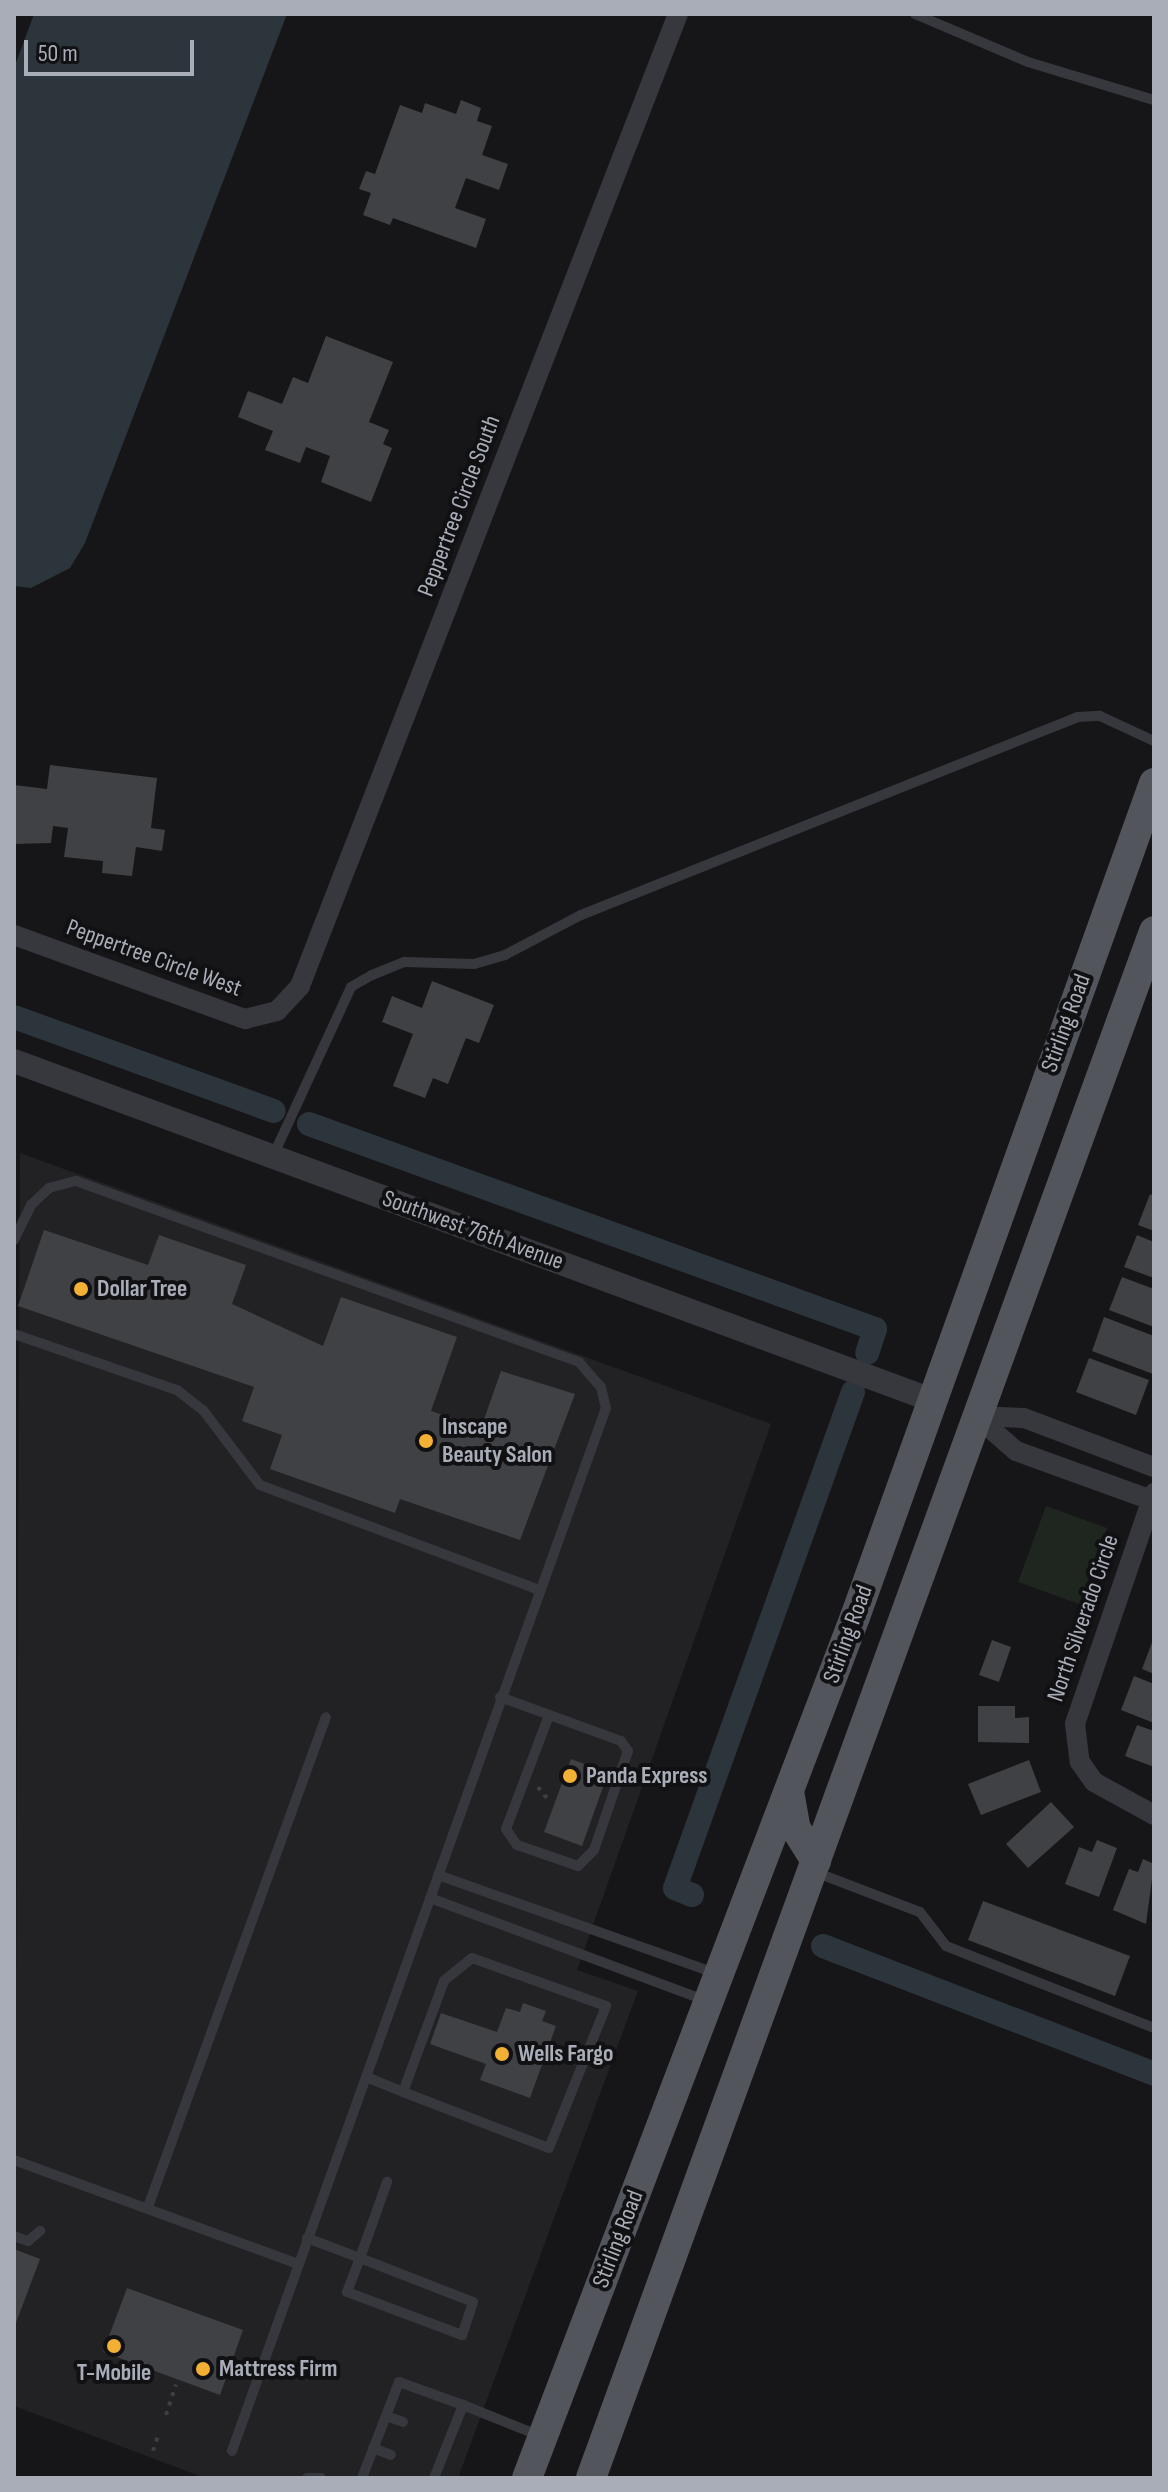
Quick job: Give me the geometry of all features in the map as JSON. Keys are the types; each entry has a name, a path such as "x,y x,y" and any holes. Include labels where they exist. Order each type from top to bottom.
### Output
{"main road":[{"name":"Stirling Road","path":"527,2478 789,1791 1154,783"},
{"name":"Stirling Road","path":"591,2478 1154,931"},
{"path":"953,1340 960,1387 976,1416"},
{"path":"789,1791 796,1829 814,1866"}],"street":[{"name":"Peppertree Circle South","path":"277,1011 300,986 678,14"},
{"name":"Peppertree Circle West","path":"14,935 245,1019 277,1011"},
{"name":"Southwest 76th Avenue","path":"14,1061 932,1400"},
{"path":"976,1416 1024,1418 1154,1467"},
{"path":"976,1416 1016,1451 1153,1497"},
{"name":"North Silverado Circle","path":"1153,1497 1077,1710 1080,1762 1104,1792 1154,1815"}],"lane":[{"path":"915,14 1028,62 1154,100"},
{"path":"273,1156 351,987 372,975 405,962 474,964 505,955 581,915 1078,717 1100,716 1154,741"},
{"path":"14,1240 31,1205 49,1188 76,1181 579,1362 601,1387 606,1408 232,2451"},
{"path":"14,1334 177,1390 203,1410 260,1485 540,1590"},
{"path":"500,1697 621,1741 628,1763 588,1861 567,1864 517,1845 506,1829 549,1715"},
{"path":"148,2207 326,1717"},
{"path":"814,1866 920,1912 946,1946 1154,2028"},
{"path":"438,1875 714,1988"},
{"path":"430,1898 714,1988"},
{"path":"366,2077 403,2092 549,2148 606,2006 472,1958 444,1981 403,2092"},
{"path":"14,2160 298,2264"},
{"path":"307,2238 360,2258 473,2302 462,2335 347,2292 360,2258 387,2182"},
{"path":"14,2236 28,2241 40,2231"},
{"path":"362,2478 399,2382 542,2437"},
{"path":"423,2467 435,2475 463,2405"},
{"path":"386,2416 403,2422"},
{"path":"436,2434 449,2439"},
{"path":"373,2448 391,2455"},
{"path":"307,2478 321,2478"}],"path":[{"path":"166,2415 176,2385"},
{"path":"153,2451 159,2433"}],"shaded area":[{"path":"34,14 287,14 85,543 70,568 31,588 14,586 14,68"},
{"path":"20,1153 771,1424 577,1970 638,1991 458,2478 205,2478 14,2406"},
{"path":"1046,1506 1107,1528 1079,1604 1018,1582"}],"building":[{"path":"461,100 481,108 477,121 492,126 482,155 508,164 499,190 466,178 455,208 486,219 476,248 393,218 390,225 363,215 371,193 359,189 366,171 375,174 400,105 422,113 425,103 456,114"},
{"path":"326,336 393,362 369,422 389,430 383,444 392,448 371,502 321,482 330,456 306,447 300,463 265,450 273,431 238,417 248,391 282,404 293,377 308,383"},
{"path":"50,765 157,778 151,828 165,830 162,851 136,847 132,876 102,873 103,861 64,857 68,828 53,826 51,843 14,844 14,785 47,789"},
{"path":"432,981 494,1005 479,1043 466,1038 448,1084 433,1078 425,1098 393,1086 413,1034 382,1022 392,996 422,1008"},
{"path":"1150,1194 1154,1196 1154,1231 1138,1225"},
{"path":"44,1230 148,1265 159,1235 246,1265 232,1304 323,1346 341,1297 457,1337 431,1411 481,1428 501,1371 575,1394 520,1540 400,1499 395,1513 270,1469 282,1435 242,1421 254,1387 18,1306"},
{"path":"1137,1235 1154,1242 1154,1278 1124,1267"},
{"path":"1122,1277 1154,1289 1154,1327 1109,1310"},
{"path":"1104,1317 1154,1336 1153,1374 1092,1351"},
{"path":"1089,1358 1149,1380 1136,1415 1076,1392"},
{"path":"1154,1637 1154,1674 1142,1669"},
{"path":"992,1640 1011,1647 999,1682 979,1675"},
{"path":"1134,1676 1154,1684 1154,1723 1121,1710"},
{"path":"978,1706 1015,1706 1015,1718 1029,1717 1029,1743 978,1742"},
{"path":"1137,1725 1154,1731 1154,1767 1125,1756"},
{"path":"571,1759 608,1773 582,1846 544,1832"},
{"path":"1029,1760 1041,1792 981,1815 968,1784"},
{"path":"1051,1802 1074,1827 1028,1868 1006,1844"},
{"path":"1097,1840 1117,1848 1099,1897 1065,1884 1079,1847 1092,1852"},
{"path":"1143,1859 1154,1864 1146,1924 1113,1910 1129,1869 1138,1872"},
{"path":"983,1901 1130,1956 1115,1996 968,1940"},
{"name":"Wells Fargo","path":"523,2003 546,2011 542,2021 556,2026 530,2098 480,2080 486,2064 430,2044 441,2013 497,2032 506,2008 520,2012"},
{"path":"14,2249 40,2259 14,2328"},
{"path":"127,2288 243,2330 220,2395 103,2352"}],"waterway":[{"path":"14,1017 273,1111"},
{"path":"309,1124 875,1329 867,1353"},
{"path":"692,1895 675,1888 853,1392"},
{"path":"823,1946 1154,2074"}],"place":[{"name":"Dollar Tree","path":"81,1289"},
{"name":"Inscape Beauty Salon","path":"426,1441"},
{"name":"Panda Express","path":"570,1776"},
{"name":"Wells Fargo","path":"502,2054"},
{"name":"T-Mobile","path":"114,2346"},
{"name":"Mattress Firm","path":"203,2369"}]}
